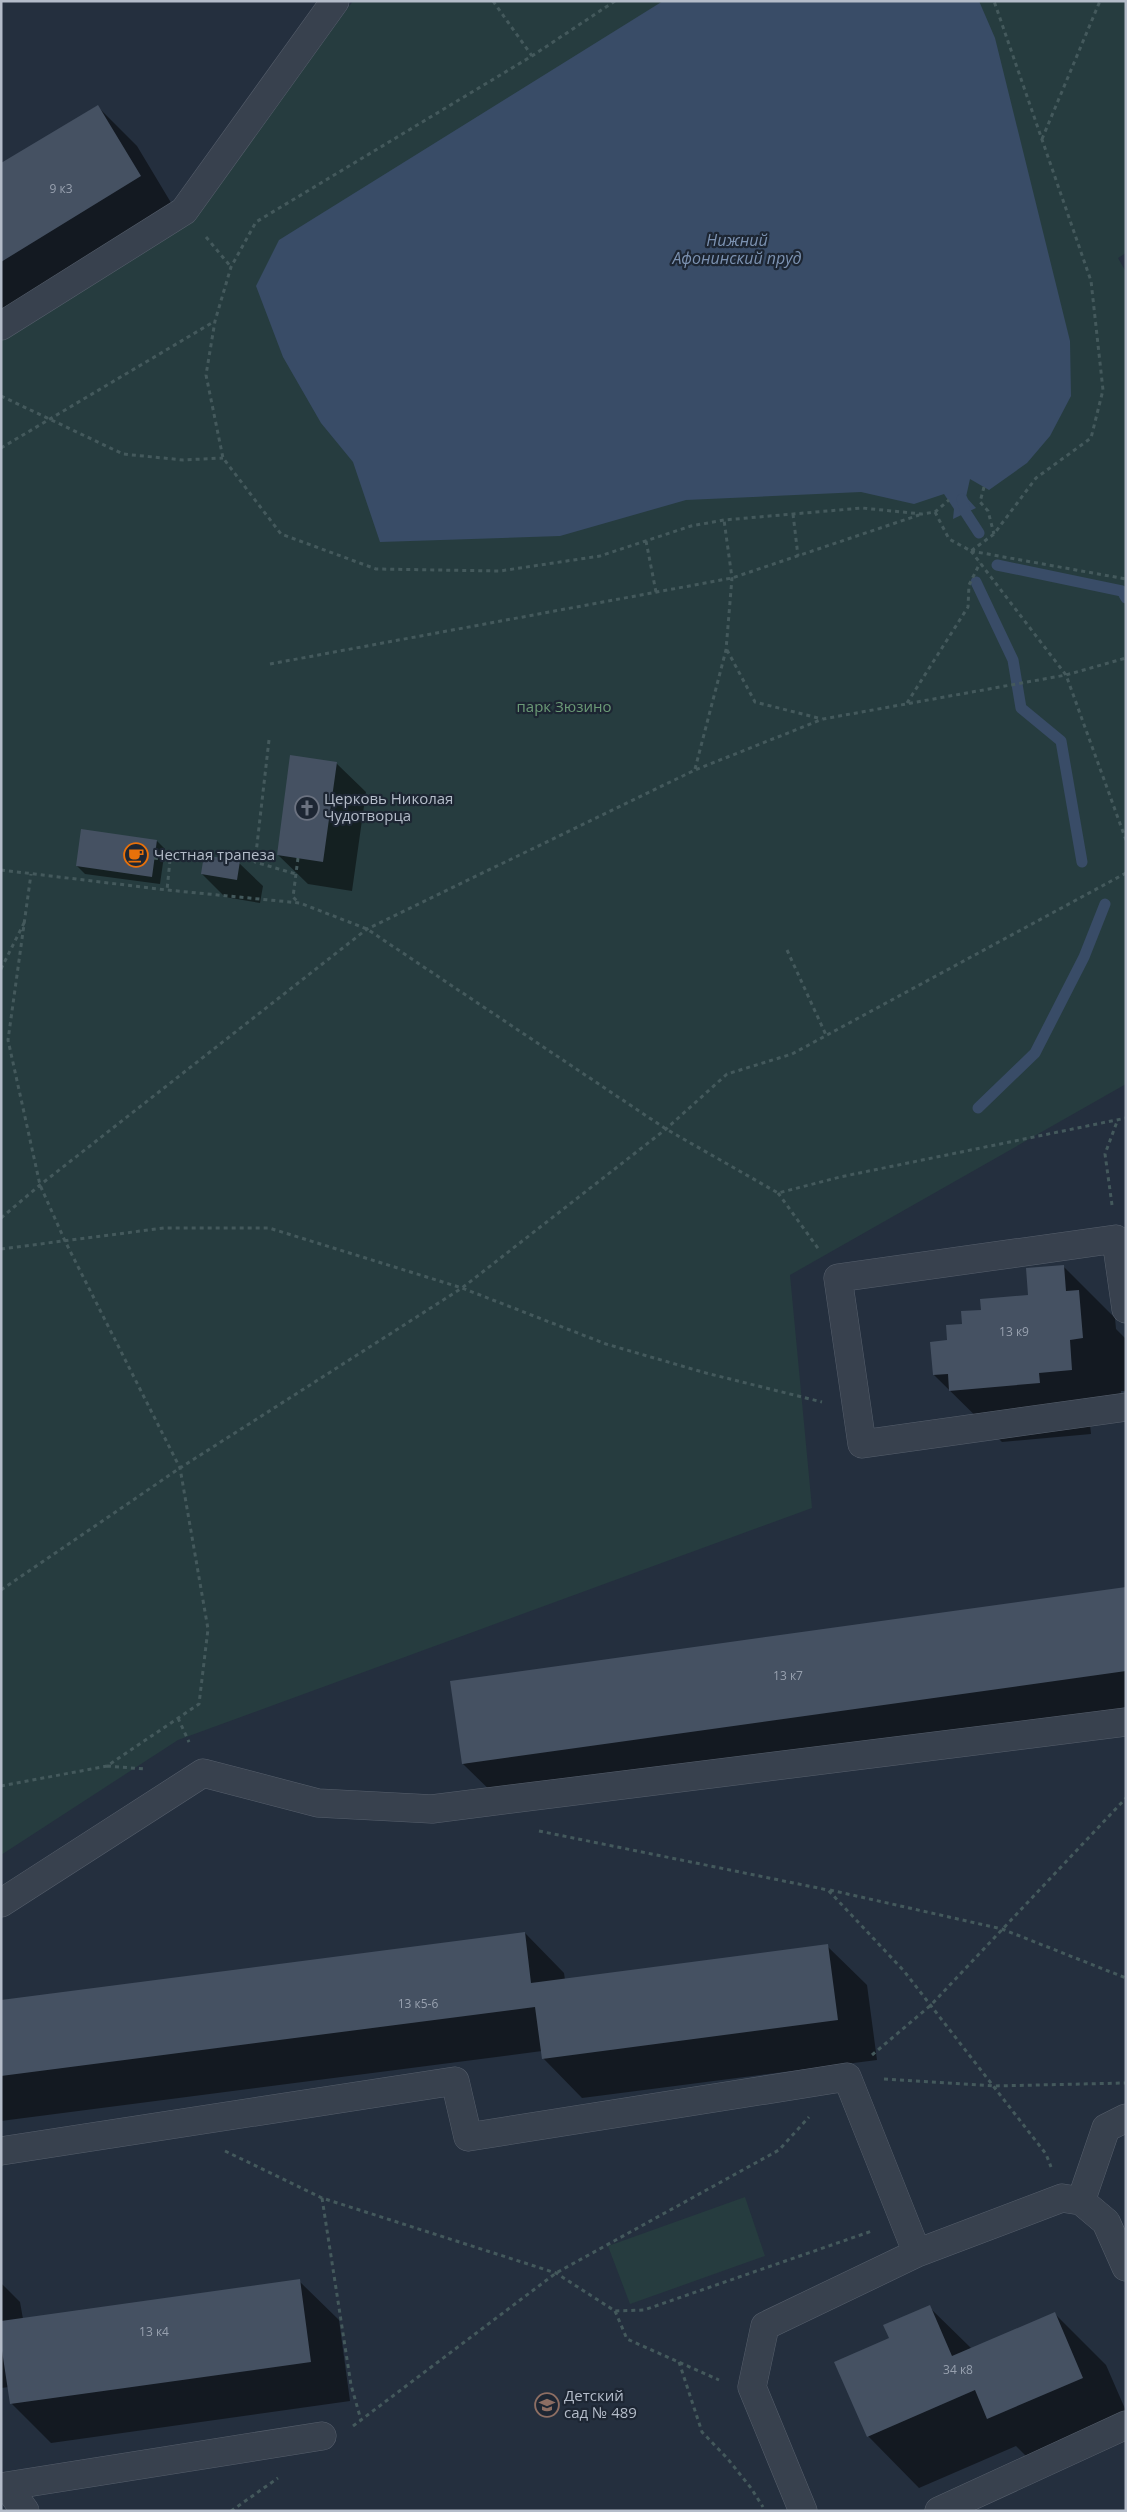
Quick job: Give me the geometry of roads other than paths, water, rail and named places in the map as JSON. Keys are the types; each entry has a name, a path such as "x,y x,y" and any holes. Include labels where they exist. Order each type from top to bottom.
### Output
{"lane":[{"path":"1,326 184,211 335,1"},
{"path":"1126,1308 1116,1239 838,1278 862,1444 1126,1407"},
{"path":"1,1903 203,1773 318,1803 432,1809 1126,1722"},
{"path":"1,2151 455,2081 468,2137 847,2076 917,2253"},
{"path":"803,2511 752,2387 765,2326 917,2253 1071,2200 1106,2128 1126,2118"},
{"path":"1071,2200 1106,2222 1126,2267"},
{"path":"939,2511 1126,2425"},
{"path":"4,2486 334,2434"},
{"path":"4,2486 25,2511"}],"water":[{"name":"Нижний Афонинский пруд","path":"663,1 979,1 995,38 1070,341 1071,396 1050,436 1027,463 989,490 970,479 966,497 976,508 953,519 954,509 944,494 914,504 861,492 686,500 560,536 380,542 353,462 321,423 283,357 256,286 279,240"}],"waterway":[{"path":"962,499 966,513 979,533"},
{"path":"997,565 1122,591 1126,598"},
{"path":"976,582 1013,660 1021,708 1061,741 1082,862"},
{"path":"978,1108 1035,1053 1084,957 1105,904"}],"place":[{"name":"Церковь Николая Чудотворца","path":"307,808"},
{"name":"Честная трапеза","path":"136,855"},
{"name":"Детский сад № 489","path":"547,2405"}],"park label":[{"name":"парк Зюзино","path":"564,707"}]}
